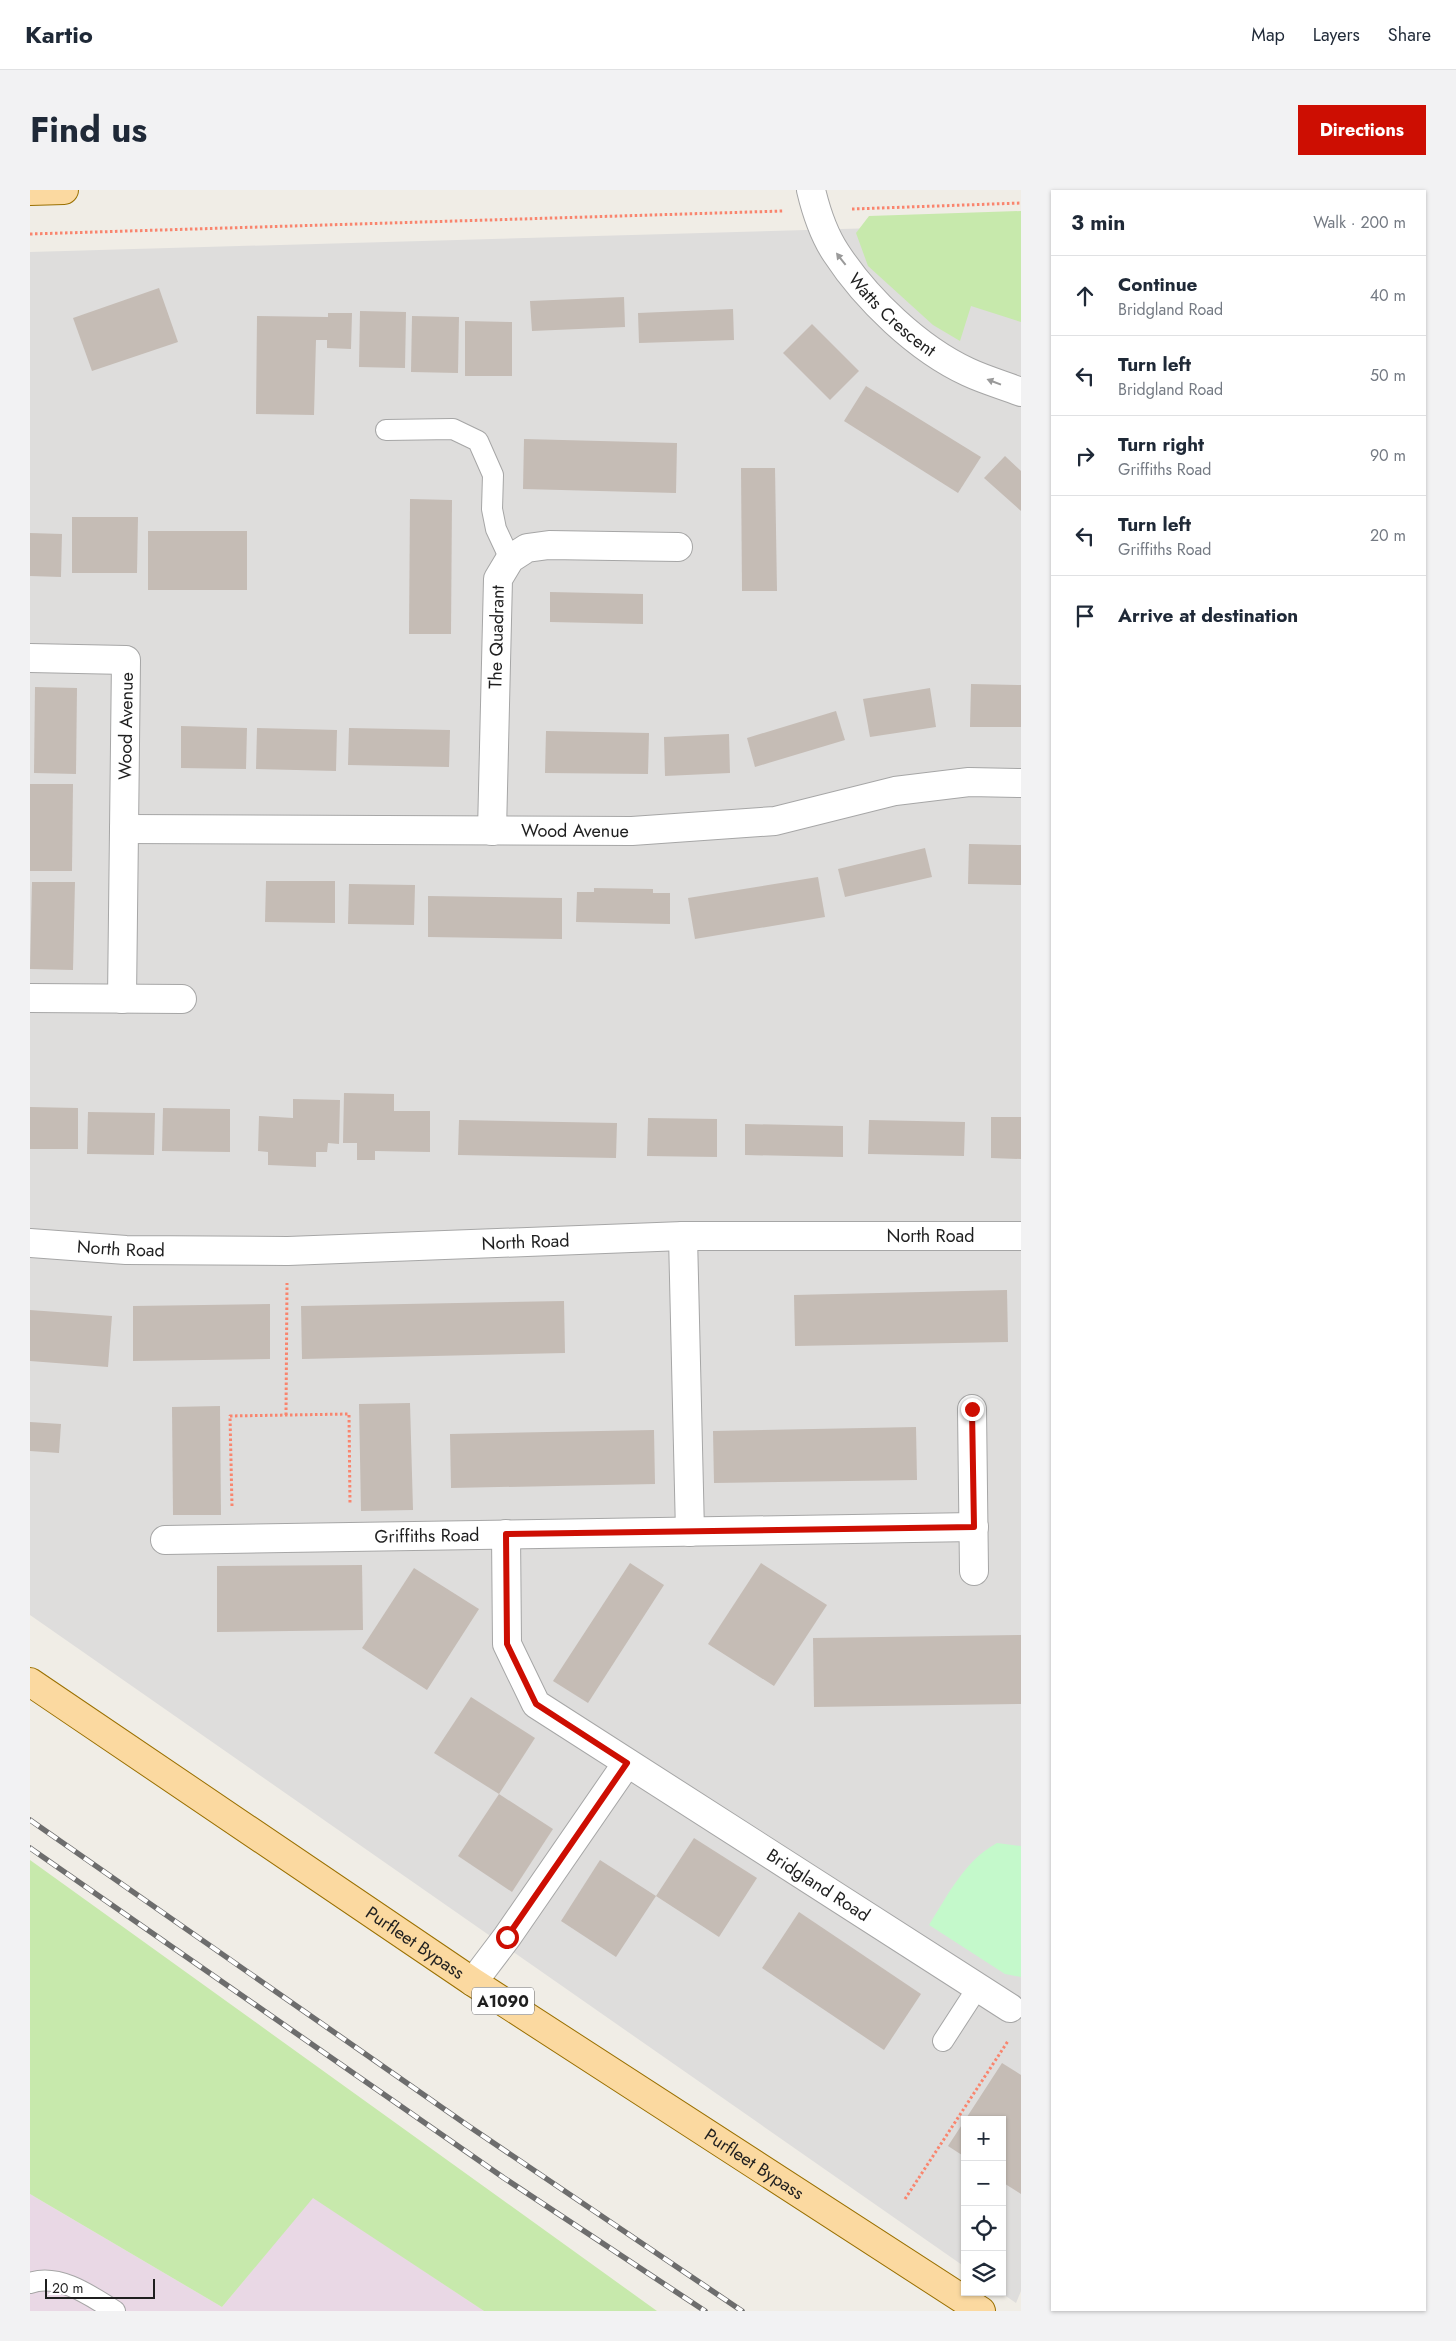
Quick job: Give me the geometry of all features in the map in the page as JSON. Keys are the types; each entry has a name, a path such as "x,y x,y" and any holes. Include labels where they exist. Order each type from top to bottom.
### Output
{"main road":[{"path":"30,191 64,190"},
{"name":"Purfleet Bypass","path":"30,1682 473,1982 981,2311"}],"street":[{"name":"Watts Crescent","path":"813,200 836,253 874,301 922,344 967,372 1021,392"},
{"path":"510,559 528,548 549,546 678,548"},
{"name":"The Quadrant","path":"492,831 498,579 510,559"},
{"name":"Wood Avenue","path":"30,658 126,660 122,999"},
{"name":"Wood Avenue","path":"124,829 632,831 775,821 895,791 969,782 1021,783"},
{"path":"30,998 182,999"},
{"path":"683,1236 690,1532"},
{"name":"North Road","path":"30,1243 126,1250 288,1250 683,1236 1021,1236"},
{"path":"972,1409 974,1571"},
{"name":"Griffiths Road","path":"165,1540 974,1527"},
{"name":"Bridgland Road","path":"506,1534 507,1644 536,1704 1010,2008"},
{"path":"473,1982 507,1937 627,1763"}],"lane":[{"path":"386,430 453,430 478,441 493,475 492,509 496,529 510,559"},
{"path":"942,2041 978,1987"},
{"path":"30,2283 39,2280 60,2282 88,2294 115,2311"}],"path":[{"path":"30,234 813,200 1021,203"},
{"path":"286,1415 288,1250"},
{"path":"232,1539 230,1416 286,1415 349,1414 351,1537"},
{"path":"904,2199 1010,2037"}],"shaded area":[{"path":"1021,224 1021,2291 1016,2303 1006,2296 1006,2116 961,2116 961,2264 30,1615 30,252"},
{"path":"30,2194 222,2307 313,2197 484,2311 30,2311"}],"green space":[{"path":"1021,211 1021,322 971,306 960,341 933,325 868,266 856,233 869,216"},
{"path":"997,1843 1021,1846 1021,1977 1005,1974 929,1925 950,1890 966,1869 986,1850"},
{"path":"30,1860 657,2311 484,2311 313,2198 222,2307 30,2194"}],"building":[{"path":"159,288 178,342 92,371 73,318"},
{"path":"624,297 625,327 532,331 530,301"},
{"path":"733,309 734,340 639,343 638,313"},
{"path":"360,311 406,312 405,368 359,367"},
{"path":"328,313 352,313 351,349 327,348 327,340 316,340 314,415 256,414 257,316 328,317"},
{"path":"412,316 459,317 458,373 411,372"},
{"path":"465,321 512,322 512,376 465,376"},
{"path":"812,324 859,371 830,400 783,353"},
{"path":"866,386 981,457 958,493 844,421"},
{"path":"524,439 677,443 676,493 523,489"},
{"path":"1005,456 1021,471 1021,511 984,478"},
{"path":"741,468 775,468 777,591 742,591"},
{"path":"410,499 452,500 451,634 409,634"},
{"path":"72,517 138,517 137,573 72,573"},
{"path":"148,531 247,531 247,590 148,590"},
{"path":"30,533 62,534 61,577 30,576"},
{"path":"550,592 643,594 643,624 550,622"},
{"path":"971,684 1021,685 1021,727 970,727"},
{"path":"35,687 77,688 76,774 34,773"},
{"path":"930,688 936,727 870,737 863,699"},
{"path":"836,711 845,740 755,767 747,738"},
{"path":"181,726 247,728 246,769 181,768"},
{"path":"257,728 337,730 336,771 256,769"},
{"path":"349,728 450,730 449,767 348,765"},
{"path":"546,731 649,733 648,774 545,773"},
{"path":"729,734 730,773 665,776 664,737"},
{"path":"30,784 73,784 72,871 30,871"},
{"path":"969,844 1021,845 1021,885 968,884"},
{"path":"925,848 932,877 845,897 838,869"},
{"path":"818,877 825,917 695,939 688,898"},
{"path":"266,881 335,881 335,923 265,922"},
{"path":"32,882 75,882 73,970 30,969"},
{"path":"349,884 415,885 414,925 348,924"},
{"path":"594,888 653,889 653,893 670,893 670,924 576,922 577,892 594,892"},
{"path":"428,896 562,898 562,939 428,937"},
{"path":"344,1093 394,1094 394,1111 430,1111 430,1152 375,1151 375,1160 357,1160 357,1143 343,1143"},
{"path":"293,1099 340,1100 339,1144 328,1143 327,1152 316,1152 316,1167 268,1165 268,1152 258,1151 259,1116 293,1118"},
{"path":"30,1107 78,1108 78,1149 30,1149"},
{"path":"163,1108 230,1109 230,1152 162,1151"},
{"path":"88,1112 155,1113 154,1155 87,1154"},
{"path":"991,1117 1021,1117 1021,1159 991,1158"},
{"path":"648,1118 717,1119 717,1157 647,1156"},
{"path":"459,1120 617,1123 616,1158 458,1155"},
{"path":"869,1120 965,1122 964,1156 868,1154"},
{"path":"745,1124 843,1126 843,1157 745,1155"},
{"path":"1007,1290 1008,1342 795,1346 794,1295"},
{"path":"564,1301 565,1353 302,1359 301,1306"},
{"path":"270,1304 270,1359 133,1361 133,1306"},
{"path":"30,1310 112,1316 108,1367 30,1361"},
{"path":"410,1403 413,1510 361,1511 359,1404"},
{"path":"220,1406 221,1515 173,1515 172,1407"},
{"path":"30,1422 61,1424 59,1453 30,1451"},
{"path":"916,1427 917,1480 714,1483 713,1431"},
{"path":"654,1430 655,1484 451,1488 450,1434"},
{"path":"630,1563 664,1585 588,1703 553,1681"},
{"path":"761,1563 827,1605 774,1686 708,1644"},
{"path":"362,1565 363,1630 217,1632 217,1566"},
{"path":"414,1568 479,1609 427,1690 362,1648"},
{"path":"1021,1635 1021,1704 814,1707 813,1638"},
{"path":"471,1697 535,1738 499,1794 434,1753"},
{"path":"499,1794 553,1829 512,1892 458,1856"},
{"path":"694,1838 757,1878 719,1937 656,1896"},
{"path":"600,1860 656,1896 616,1957 561,1921"},
{"path":"799,1912 921,1994 884,2050 762,1968"},
{"path":"1002,2063 1021,2075 1021,2194 1006,2185 1006,2116 968,2116"},
{"path":"961,2126 961,2154 948,2146"}],"railway":[{"path":"30,1820 467,2125 742,2311"},
{"path":"30,1848 504,2178 705,2311"}],"route":[{"path":"507,1937 627,1763 536,1704 507,1644 506,1534 974,1527 972,1409"}]}
